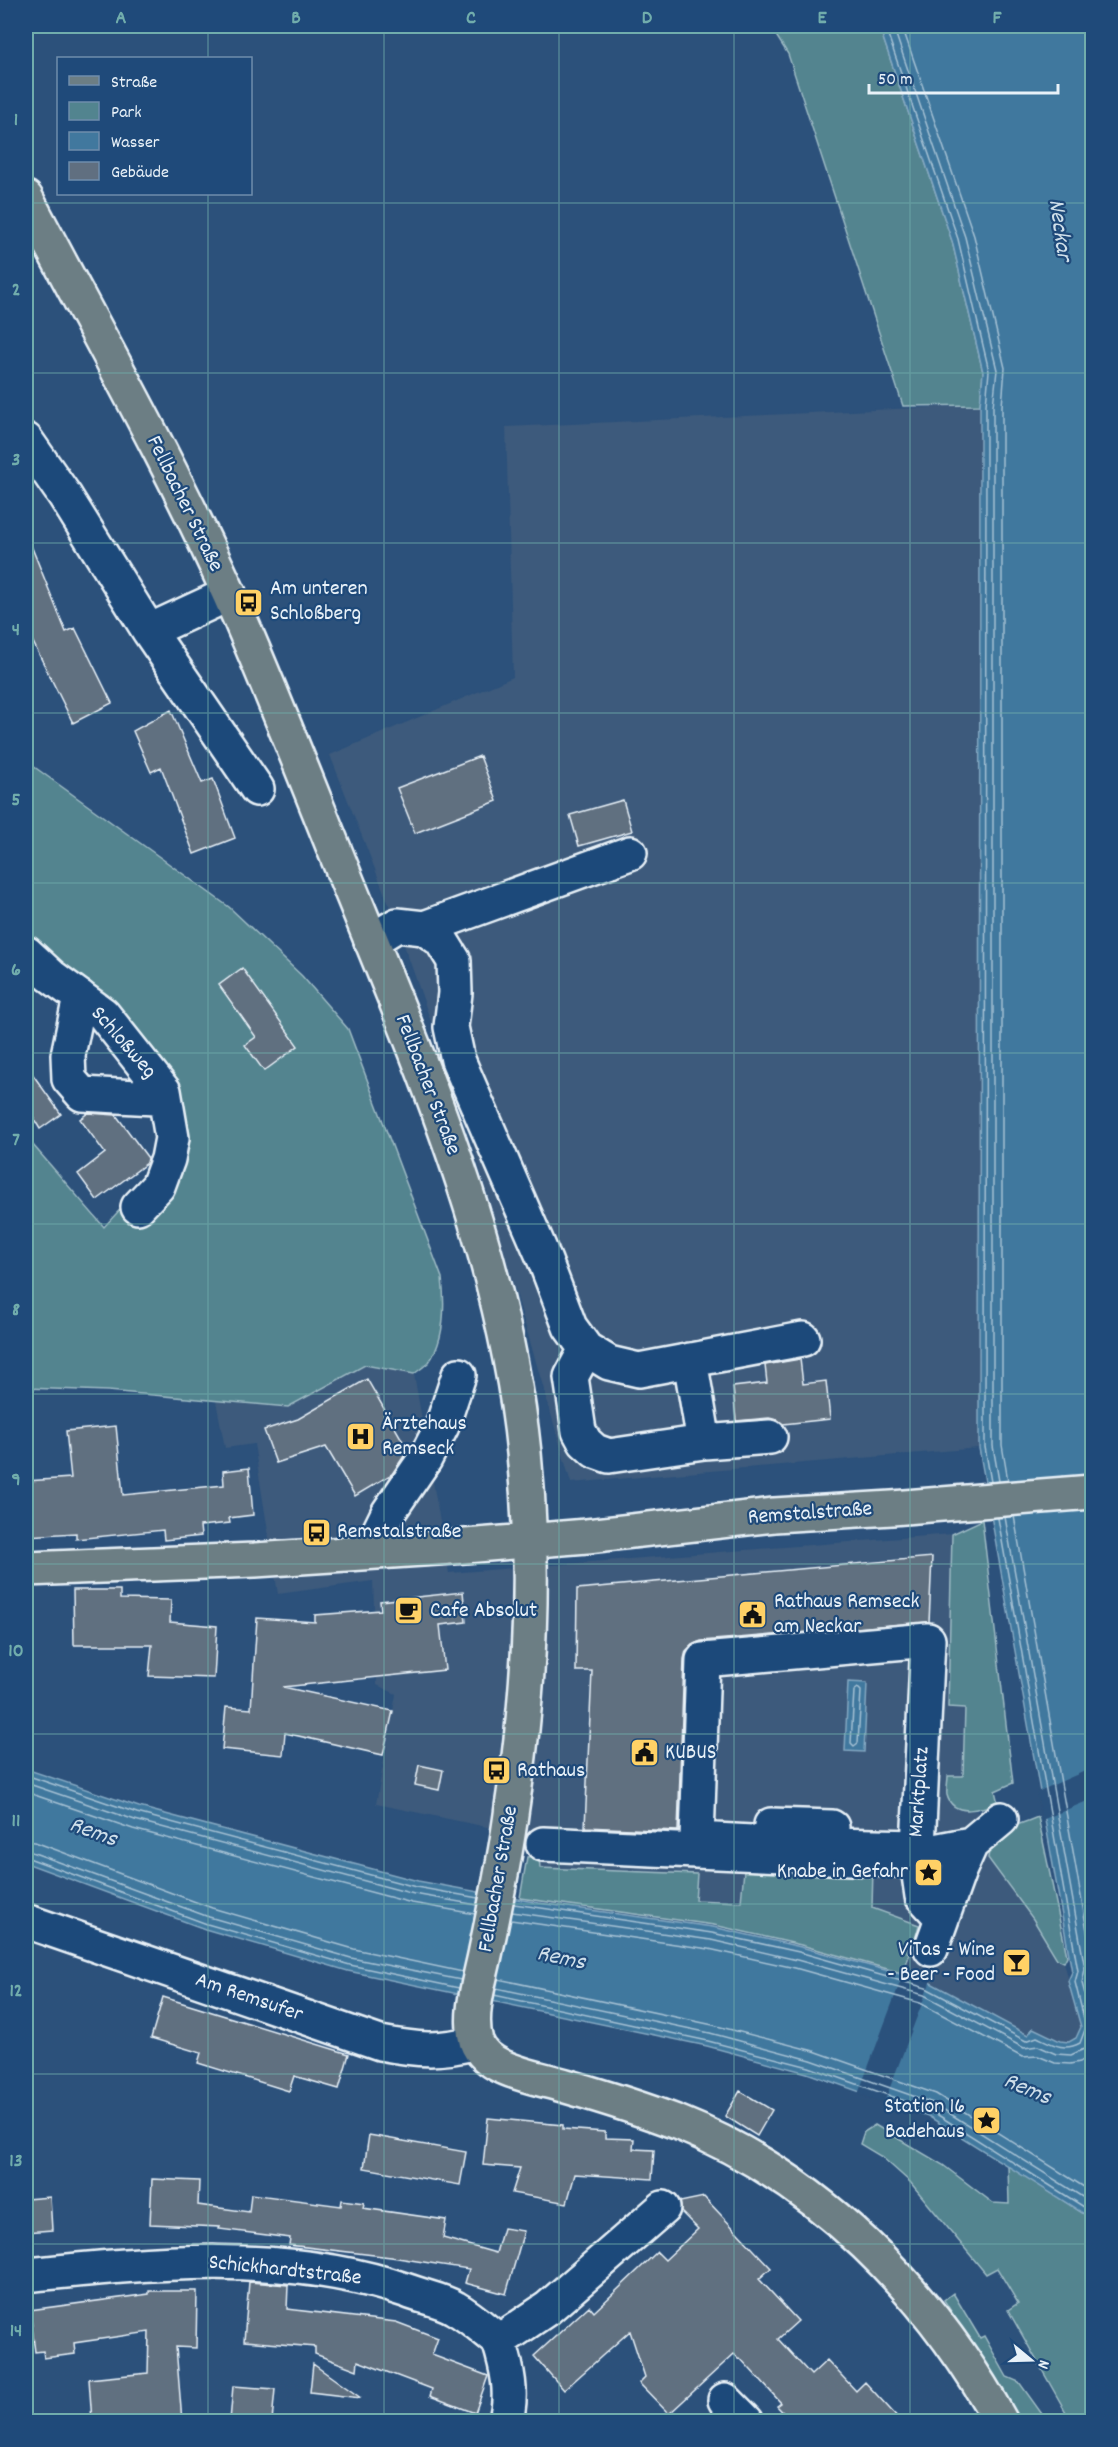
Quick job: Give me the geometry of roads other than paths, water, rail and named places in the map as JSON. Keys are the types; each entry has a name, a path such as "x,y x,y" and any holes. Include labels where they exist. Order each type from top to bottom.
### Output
{"main road":[{"name":"Fellbacher Straße","path":"26,198 171,475 229,594 447,1134 481,1235 508,1353 523,1444 531,1592 528,1658 516,1782 499,1887 475,2007 475,2033"},
{"name":"Remstalstraße","path":"26,1569 255,1560 530,1541 774,1515 946,1504 1092,1491"},
{"path":"475,2033 480,2051 500,2066 616,2101 714,2138 773,2172 818,2203 866,2245 928,2312 959,2352 1001,2421"}],"street":[{"path":"26,440 65,496 149,631 256,789"},
{"path":"149,631 229,594"},
{"path":"371,941 397,926 424,928 630,853"},
{"path":"424,928 441,940 454,962 455,993 451,1027 458,1060 545,1261 570,1327 586,1349 609,1364 639,1370 803,1339"},
{"name":"Schloßweg","path":"26,953 103,1014 164,1091 172,1138 168,1159 159,1186 138,1207"},
{"name":"Schloßweg","path":"80,998 68,1055 69,1079 82,1094 155,1098 164,1091"},
{"path":"586,1349 571,1377 579,1431 585,1442 595,1451 609,1456 704,1442 770,1437"},
{"path":"690,1360 704,1442"},
{"path":"369,1552 388,1512 430,1451 442,1426 459,1375"},
{"name":"Marktplatz","path":"928,1640 918,1847 831,1845 832,1827 781,1825 771,1825 770,1843 723,1846 697,1839 703,1660 928,1640"},
{"name":"Marktplatz","path":"928,1651 941,1650 922,1896 942,1918"},
{"name":"Marktplatz","path":"543,1844 723,1846 925,1856 971,1844 1001,1819"},
{"name":"Marktplatz","path":"931,1949 971,1844"},
{"name":"Am Remsufer","path":"26,1921 380,2043 416,2050 432,2050 457,2047 475,2033"},
{"path":"505,2421 509,2408 508,2370 499,2341 548,2308 663,2208"},
{"name":"Schickhardtstraße","path":"26,2275 120,2265 227,2262 344,2273 454,2307 499,2341"}],"water":[{"path":"879,26 1092,26 1092,2219 928,2116 807,2073 707,2046 348,1971 205,1929 26,1863 26,1769 139,1807 418,1881 539,1903 713,1927 801,1947 929,1982 1028,2035 1033,2028 1060,2041 1069,2042 1076,2038 1081,2027 1068,1981 1072,1972 979,1448 980,405 983,372 952,241"},
{"path":"848,1682 867,1683 864,1752 845,1751"}],"place":[{"name":"Am unteren Schloßberg","path":"249,602"},
{"name":"Ärztehaus Remseck","path":"361,1437"},
{"name":"Remstalstraße","path":"316,1532"},
{"name":"Cafe Absolut","path":"409,1611"},
{"name":"Rathaus Remseck am Neckar","path":"753,1615"},
{"name":"KUBUS","path":"644,1753"},
{"name":"Rathaus","path":"496,1771"},
{"name":"Knabe in Gefahr","path":"929,1872"},
{"name":"ViTas - Wine - Beer - Food","path":"1016,1963"},
{"name":"Station 16 Badehaus","path":"986,2120"}],"water label":[{"name":"Neckar","path":"1059,230"},
{"name":"Rems","path":"93,1833"},
{"name":"Rems","path":"561,1959"},
{"name":"Rems","path":"1027,2090"}]}
